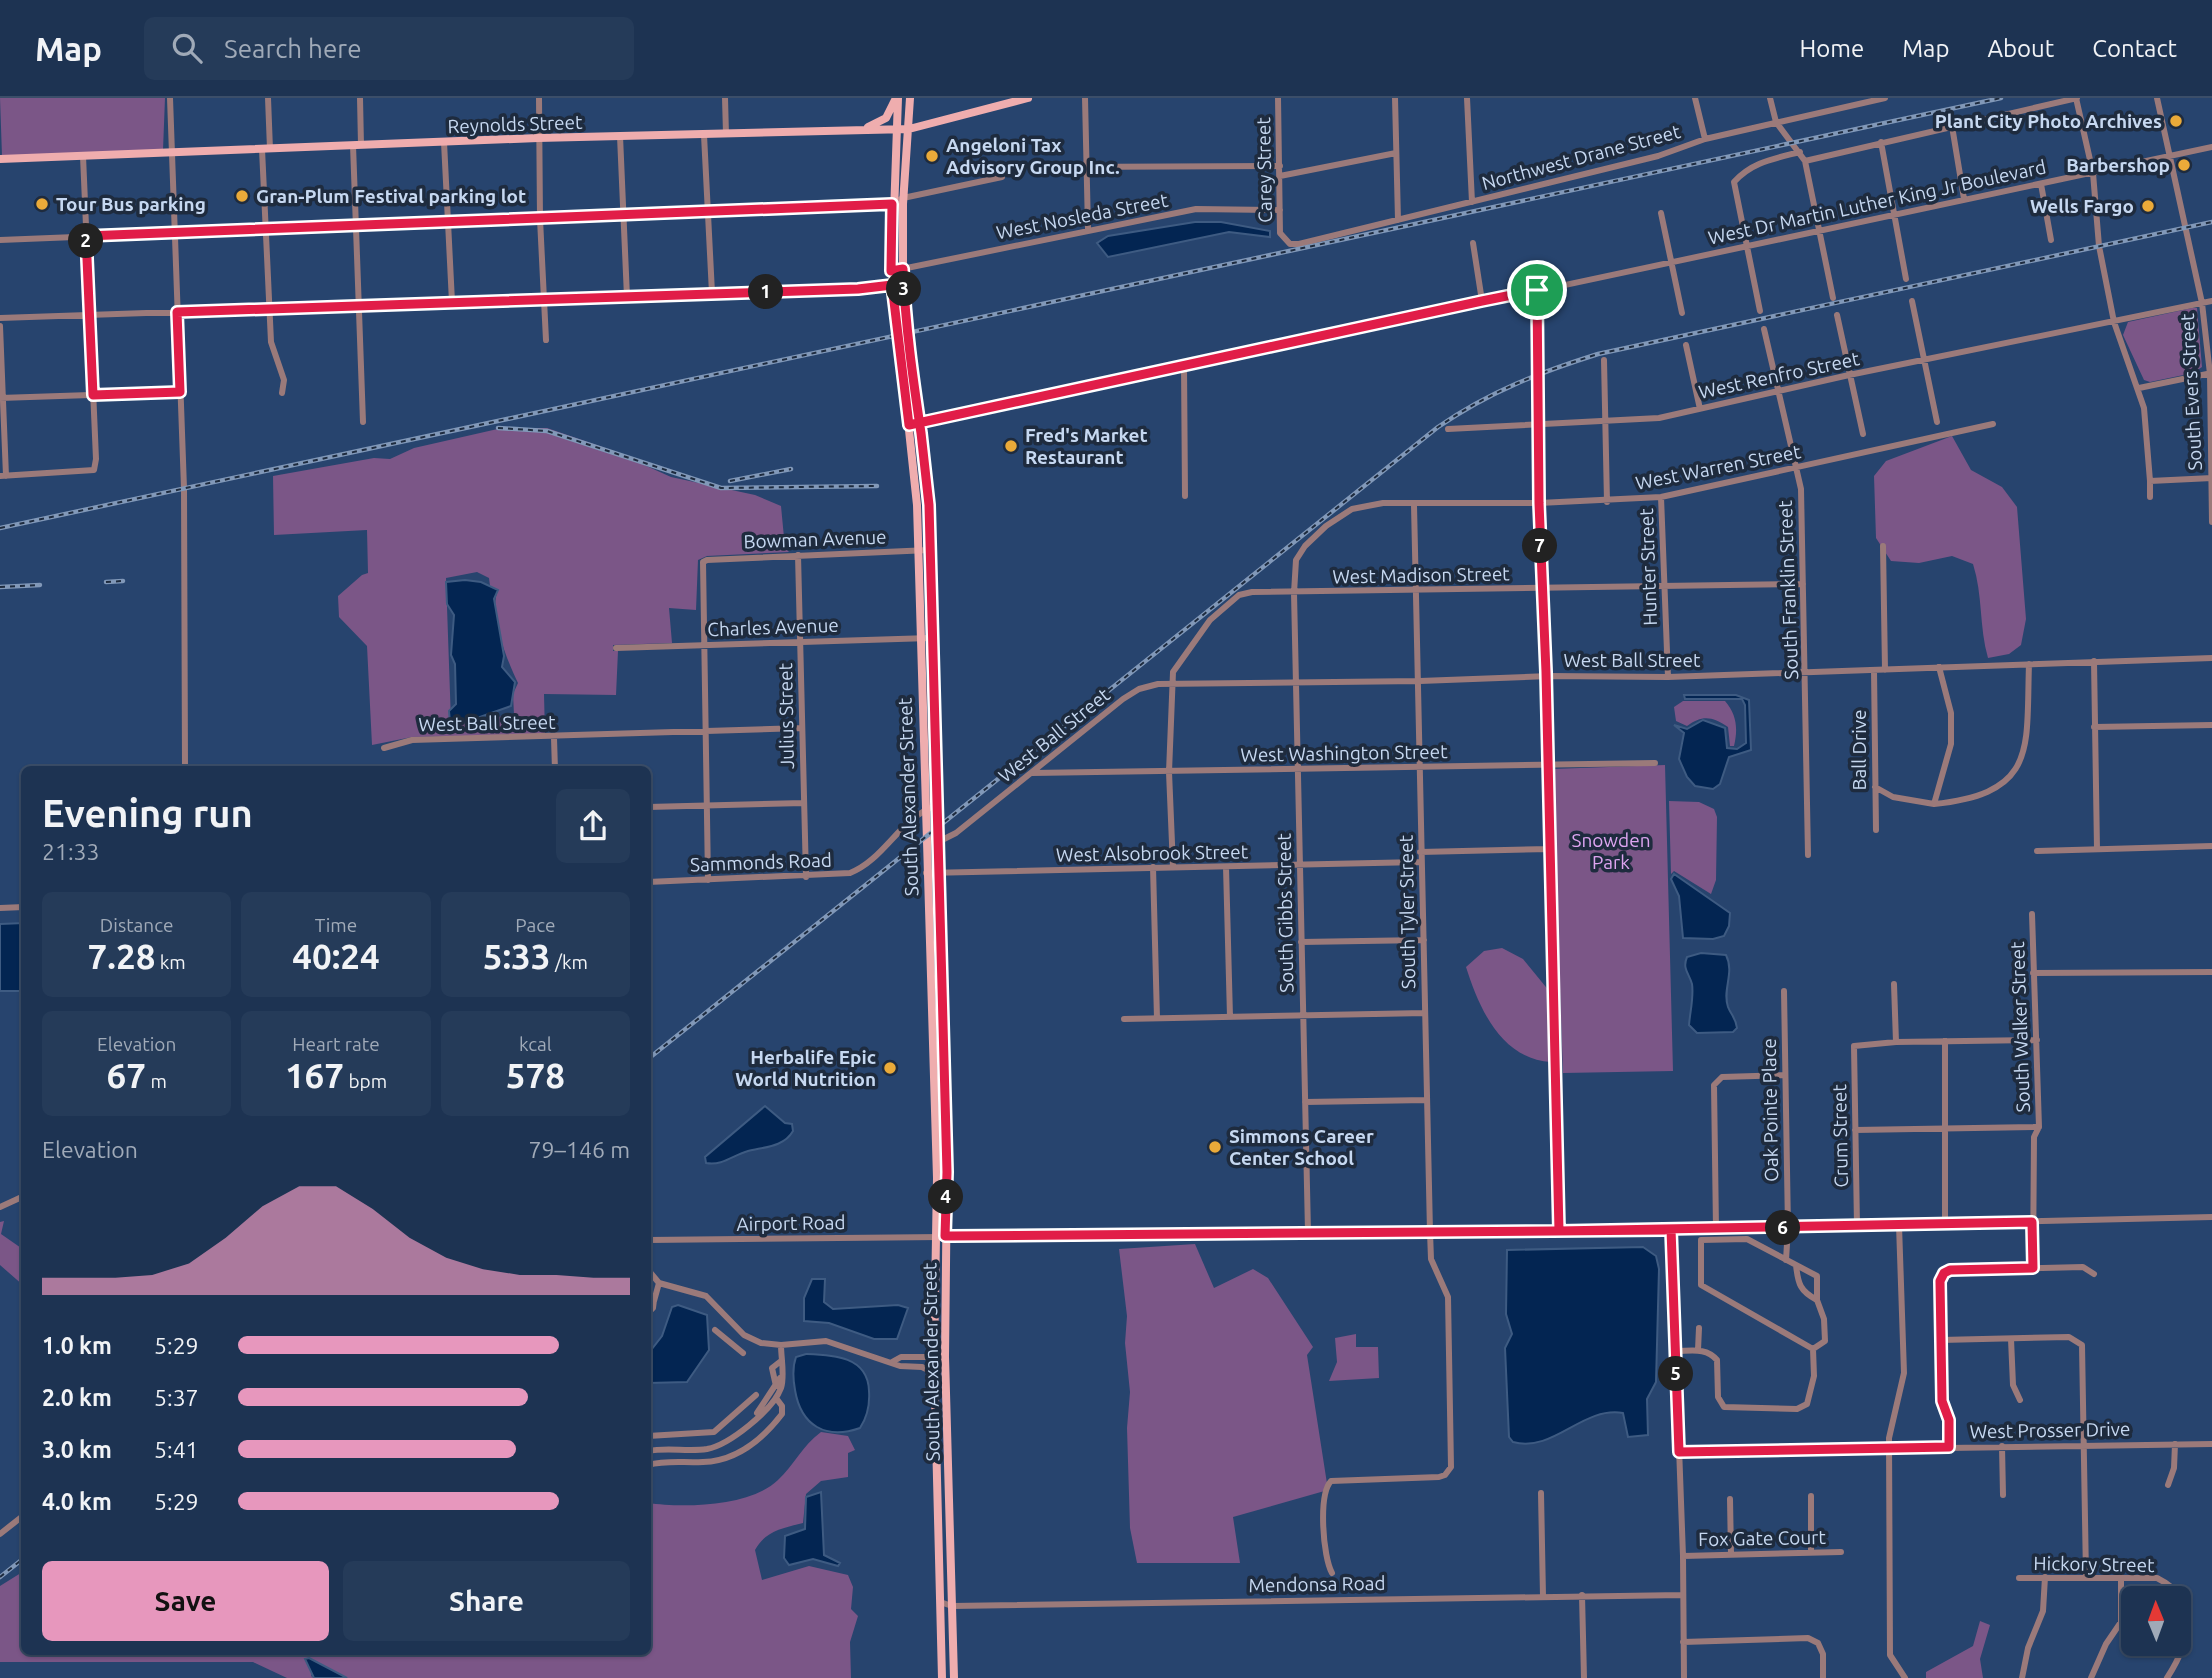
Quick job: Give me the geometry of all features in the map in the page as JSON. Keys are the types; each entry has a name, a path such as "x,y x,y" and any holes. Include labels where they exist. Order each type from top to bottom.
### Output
{"main road":[{"name":"South Alexander Street","path":"897,98 891,271 917,505 936,1144 934,1373 942,1678"},
{"path":"861,131 886,118 897,98"},
{"name":"South Alexander Street","path":"910,98 903,269 929,505 930,638 944,1048 945,1357 954,1678"},
{"name":"Reynolds Street","path":"0,159 538,138 909,129 1028,98"},
{"path":"930,969 942,968"},
{"path":"933,1049 944,1048"},
{"path":"936,1144 946,1143"},
{"path":"936,1461 948,1460"}],"street":[{"path":"170,98 184,488 185,766"},
{"path":"268,98 266,229 271,342 284,380 282,393"},
{"path":"360,98 357,225 363,422"},
{"path":"539,98 540,219 547,340"},
{"path":"725,98 726,134"},
{"path":"1085,98 1088,229"},
{"name":"Carey Street","path":"1278,98 1280,233 1285,241"},
{"path":"1395,98 1398,220"},
{"path":"1467,98 1472,202"},
{"path":"1695,98 1705,139"},
{"path":"1770,98 1776,122 1805,161 1833,298"},
{"name":"Northwest Drane Street","path":"1285,241 1299,244 1658,156 1705,139 1849,102 1885,98"},
{"path":"1805,161 2076,98 2093,173 2099,247 2114,322 2138,388 2148,433 2150,497"},
{"name":"South Evers Street","path":"2157,98 2203,303 2211,374 2212,522"},
{"path":"1952,126 1964,199"},
{"path":"704,135 712,293"},
{"path":"620,136 627,297"},
{"path":"444,142 452,302"},
{"path":"1881,142 1906,279"},
{"name":"West Dr Martin Luther King Jr Boulevard","path":"1482,301 2212,147"},
{"path":"1760,311 1734,182 1747,168 1800,152"},
{"path":"1280,176 1396,153"},
{"path":"0,326 3,476 94,470 96,459 83,156"},
{"path":"1063,167 1280,166"},
{"path":"0,240 706,214 892,204 904,198 1002,177"},
{"path":"2041,184 2051,240"},
{"name":"West Nosleda Street","path":"891,271 1196,209 1280,210"},
{"path":"1661,213 1682,313"},
{"path":"909,425 1482,301 1473,243"},
{"path":"0,318 858,289 904,284"},
{"path":"1537,290 1537,427 1546,676 1559,1231"},
{"path":"1912,301 1937,422"},
{"name":"West Renfro Street","path":"1448,429 1537,427 1659,418 1780,393 1849,375 2212,301"},
{"path":"1837,315 1863,434"},
{"name":"South Franklin Street","path":"1764,328 1801,488 1807,673 1808,855"},
{"path":"1686,345 1700,409"},
{"name":"Hunter Street","path":"1604,360 1607,502"},
{"path":"1184,365 1185,496"},
{"path":"2138,388 2211,374"},
{"path":"2,398 180,392"},
{"name":"West Warren Street","path":"1294,593 1296,560 1326,526 1352,509 1383,503 1415,505 1607,502 1661,497 1993,424"},
{"path":"2150,481 2211,479"},
{"name":"Hunter Street","path":"1661,497 1668,677"},
{"name":"South Tyler Street","path":"1332,1573 1325,1561 1324,1492 1331,1481 1439,1477 1445,1475 1451,1467 1448,1297 1432,1259 1430,1231 1420,862 1420,681 1415,505"},
{"path":"1883,546 1885,670"},
{"name":"Bowman Avenue","path":"702,645 703,562 707,559 929,550"},
{"name":"Julius Street","path":"798,555 806,877"},
{"name":"West Madison Street","path":"1173,867 1170,772 1173,672 1190,644 1210,620 1239,595 1252,592 1803,584"},
{"name":"South Gibbs Street","path":"1294,593 1308,1232"},
{"name":"Charles Avenue","path":"616,648 930,638"},
{"path":"702,645 708,880"},
{"name":"West Ball Street","path":"936,843 947,839 1139,689 1172,685 1546,676 1668,677 1807,673 2212,658"},
{"path":"2094,661 2097,849"},
{"path":"1875,788 1893,797 1934,804 1985,793 2011,778 2022,761 2029,664"},
{"path":"1934,804 1951,744 1951,713 1939,667"},
{"name":"Ball Drive","path":"1874,670 1876,830"},
{"path":"2094,727 2212,725"},
{"name":"West Ball Street","path":"384,748 412,740 554,738 802,728"},
{"path":"554,738 555,766"},
{"name":"West Washington Street","path":"1032,773 1655,763"},
{"path":"651,807 804,803"},
{"name":"Sammonds Road","path":"651,883 838,876 862,868 914,816 935,806"},
{"path":"2037,851 2212,846"},
{"path":"1420,852 1550,849"},
{"name":"West Alsobrook Street","path":"926,873 1420,862"},
{"path":"1153,867 1157,1018"},
{"path":"1226,867 1230,1017"},
{"path":"0,908 21,907"},
{"name":"South Walker Street","path":"2032,914 2039,1127 2034,1138 2033,1268"},
{"path":"1301,942 1424,940"},
{"path":"2033,973 2212,972"},
{"path":"1894,984 1896,1042 2037,1040"},
{"name":"Oak Pointe Place","path":"1784,991 1788,1228 1786,1260"},
{"path":"1124,1019 1425,1013"},
{"path":"1945,1041 1945,1224"},
{"name":"Crum Street","path":"1857,1226 1854,1046 1896,1042"},
{"path":"1716,1229 1714,1085 1721,1077 1784,1075"},
{"path":"1305,1102 1427,1100"},
{"path":"1855,1130 2039,1127"},
{"path":"0,1207 21,1197"},
{"name":"Airport Road","path":"651,1240 1788,1228 2212,1217"},
{"path":"1899,1225 1904,1373 1889,1447 1890,1655 1905,1678"},
{"path":"1671,1229 1683,1556 1684,1678"},
{"path":"1744,1238 1817,1276 1817,1300 1824,1319 1825,1341 1814,1349 1700,1284 1699,1245 1703,1239 1744,1238"},
{"path":"1796,1265 1798,1284 1803,1293 1817,1300"},
{"path":"1949,1447 1949,1420 1942,1401 1940,1281 1944,1273 2083,1267 2094,1274"},
{"path":"651,1274 659,1283 706,1296 718,1305 737,1329 761,1343 781,1345 826,1341 900,1366 926,1368 934,1373"},
{"path":"651,1294 659,1283"},
{"path":"1698,1350 1699,1328"},
{"path":"729,1339 737,1329"},
{"path":"715,1330 743,1353"},
{"path":"1941,1340 2069,1337 2082,1345 2086,1576"},
{"path":"2011,1339 2013,1385 2020,1400"},
{"path":"651,1450 667,1447 703,1450 722,1446 776,1398 781,1388 781,1345"},
{"path":"1676,1351 1709,1352 1717,1360 1718,1397 1724,1406 1797,1409 1807,1404 1814,1376 1814,1349"},
{"path":"892,1362 901,1357 945,1357"},
{"path":"776,1386 772,1368 781,1361"},
{"path":"753,1419 776,1386 781,1373"},
{"path":"651,1436 714,1432 756,1395"},
{"path":"651,1464 669,1460 706,1462 738,1455 782,1414 782,1405 776,1398"},
{"path":"2168,1485 2174,1468 2175,1444"},
{"name":"West Prosser Drive","path":"1679,1452 2212,1444"},
{"path":"2002,1446 2003,1495"},
{"path":"1541,1493 1543,1596"},
{"path":"1811,1496 1811,1552"},
{"path":"1730,1499 1731,1554"},
{"path":"0,1534 21,1517"},
{"name":"Fox Gate Court","path":"1683,1556 1841,1552"},
{"path":"2022,1678 2028,1648 2043,1611 2045,1577"},
{"path":"2091,1678 2106,1644 2121,1622 2121,1577"},
{"name":"Hickory Street","path":"2018,1578 2157,1578 2168,1583 2177,1592 2187,1615 2188,1640 2166,1678"},
{"path":"1582,1595 1584,1678"},
{"name":"Mendonsa Road","path":"940,1602 952,1606 1682,1595"},
{"name":"Mendonsa Road","path":"940,1613 952,1606"},
{"path":"1683,1642 1808,1638 1818,1643 1823,1654 1823,1678"}],"green space":[{"path":"0,98 165,98 163,150 2,156"},
{"path":"2197,308 2202,367 2193,373 2150,382 2144,380 2123,335 2128,322"},
{"path":"502,428 547,428 611,450 671,477 755,495 781,506 785,548 789,552 707,556 698,560 696,610 669,608 672,643 613,645 613,651 618,651 616,695 544,694 545,735 412,737 372,745 367,646 339,617 338,596 368,573 367,530 274,535 273,476 374,458 390,459 414,448","holes":["477,572 489,578 490,586 498,590 495,611 497,624 504,650 518,683 513,694 514,715 451,722 446,578"]},
{"path":"1952,436 1971,470 2002,487 2017,507 2026,619 2021,645 2009,654 1988,658 1973,564 1952,556 1919,563 1891,561 1876,538 1874,476 1886,461"},
{"path":"1683,701 1725,701 1736,722 1734,746 1730,746 1728,727 1717,721 1707,718 1687,726 1676,721 1674,707"},
{"name":"Snowden Park","path":"1665,765 1673,1071 1563,1073 1552,769"},
{"path":"1669,801 1699,802 1714,809 1717,817 1716,880 1711,894 1674,871 1671,874"},
{"path":"1502,948 1523,959 1550,992 1551,1062 1518,1052 1495,1029 1478,999 1466,967 1484,951"},
{"path":"4,1221 1,1234 21,1248 21,1283 0,1265 0,1222"},
{"path":"1195,1244 1214,1288 1253,1269 1268,1278 1313,1347 1307,1355 1328,1490 1233,1517 1240,1563 1137,1563 1130,1528 1127,1428 1130,1392 1125,1343 1127,1316 1119,1249"},
{"path":"1356,1334 1356,1347 1378,1347 1379,1378 1329,1381 1337,1362 1335,1338"},
{"path":"821,1432 848,1436 855,1450 848,1453 848,1477 821,1481 806,1494 803,1523 769,1534 755,1550 762,1580 809,1566 848,1575 853,1587 851,1609 858,1616 850,1642 851,1678 347,1678 316,1663 311,1676 314,1678 287,1678 253,1662 0,1662 0,1586 21,1573 21,1655 651,1655 651,1503 716,1504 751,1496 778,1480"},
{"path":"1980,1621 1990,1625 1980,1659 1983,1678 1926,1678 1926,1672 1973,1646"}],"water":[{"path":"1195,222 1221,222 1270,231 1270,237 1229,232 1108,257 1097,243 1108,236"},
{"path":"446,582 481,582 498,590 494,599 504,656 502,667 515,682 511,706 463,723 450,722 449,711 456,704 455,664 451,655 454,615 447,604"},
{"path":"1684,695 1736,695 1749,700 1751,750 1729,757 1720,784 1713,789 1695,786 1687,777 1679,759 1684,733 1674,725 1687,729 1703,720 1725,728 1727,748 1737,749 1746,743 1745,705 1742,699 1685,699"},
{"path":"1674,874 1730,913 1729,926 1724,936 1713,939 1683,938 1679,896 1671,879"},
{"path":"21,923 21,991 0,991 0,924"},
{"path":"1701,953 1726,955 1729,968 1726,994 1737,1028 1733,1032 1697,1033 1689,1025 1692,984 1686,961 1687,957"},
{"path":"765,1106 785,1123 792,1124 793,1131 789,1136 773,1146 748,1151 723,1162 706,1163 705,1157"},
{"path":"1643,1247 1656,1256 1659,1269 1656,1382 1647,1399 1648,1435 1628,1437 1623,1413 1608,1413 1594,1416 1542,1441 1528,1444 1513,1442 1509,1437 1505,1348 1512,1334 1506,1314 1507,1250"},
{"path":"812,1279 825,1279 824,1302 833,1309 898,1305 908,1308 897,1339 874,1339 829,1323 804,1321 804,1298"},
{"path":"678,1305 707,1315 709,1350 687,1382 651,1383 651,1350 662,1336 672,1307"},
{"path":"806,1354 838,1357 856,1364 863,1371 867,1379 869,1401 867,1415 860,1428 826,1431 809,1421 803,1413 795,1390 793,1369 796,1357"},
{"path":"821,1492 824,1555 840,1563 838,1566 813,1559 789,1565 784,1558 785,1536 805,1529 806,1497"},
{"path":"309,1658 347,1678 314,1678 305,1659"}],"railway":[{"path":"0,528 2001,98"},
{"path":"651,1057 1438,427 1477,403 1535,376 1598,354 2212,222"},
{"path":"498,428 547,431 721,488 877,486"},
{"path":"730,481 791,469"},
{"path":"106,582 123,581"},
{"path":"0,587 40,585"},
{"path":"0,1577 21,1560"}],"place":[{"name":"Plant City Photo Archives","path":"2176,121"},
{"name":"Angeloni Tax Advisory Group Inc.","path":"932,156"},
{"name":"Barbershop","path":"2184,165"},
{"name":"Gran-Plum Festival parking lot","path":"242,196"},
{"name":"Tour Bus parking","path":"42,204"},
{"name":"Wells Fargo","path":"2148,206"},
{"name":"Fred's Market Restaurant","path":"1011,446"},
{"name":"Herbalife Epic World Nutrition","path":"890,1068"},
{"name":"Simmons Career Center School","path":"1215,1147"}],"route":[{"path":"1537,290 1482,301 919,423 909,425 892,285 858,289 177,312 180,392 93,395 86,236 706,214 892,204 891,271 903,269 906,312 919,423 921,433 929,505 930,638 947,1172 945,1236 1308,1232 1559,1231 1664,1230 1671,1229 1679,1452 1949,1447 1949,1420 1942,1401 1940,1281 1944,1273 1950,1270 2033,1268 2032,1222 1559,1231 1546,672 1539,503 1537,290"}]}
